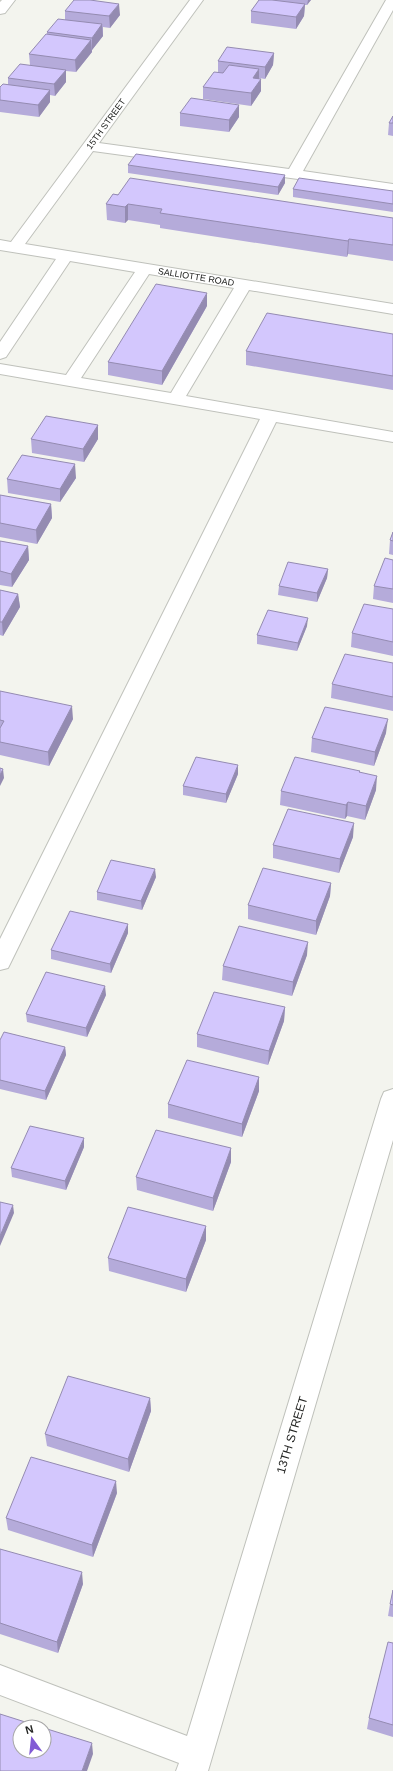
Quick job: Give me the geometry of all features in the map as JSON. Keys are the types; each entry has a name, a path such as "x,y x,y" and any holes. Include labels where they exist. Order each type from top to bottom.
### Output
{"street":[{"path":"0,10 9,0"},
{"name":"15TH STREET","path":"8,246 90,146 197,0"},
{"path":"294,174 392,0"},
{"path":"90,146 393,188"},
{"name":"SALLIOTTE ROAD","path":"8,246 393,309"},
{"path":"0,354 66,256"},
{"path":"70,381 144,269"},
{"path":"176,400 244,285"},
{"path":"0,369 393,437"},
{"path":"0,962 270,416"},
{"name":"13TH STREET","path":"194,1763 393,1099"},
{"path":"0,1680 194,1763"}],"building":[{"path":"74,0 90,0 119,4 109,16 65,11"},
{"path":"259,0 305,4 296,17 251,11"},
{"path":"58,19 102,24 92,38 47,32"},
{"path":"46,34 91,40 75,60 29,54"},
{"path":"227,47 274,53 265,67 218,61"},
{"path":"20,64 66,70 54,84 8,78"},
{"path":"229,65 259,69 253,78 261,79 251,93 203,87 214,72 223,73"},
{"path":"3,84 50,90 38,105 0,100 0,87"},
{"path":"191,98 239,105 229,120 180,113"},
{"path":"393,116 393,123 389,123"},
{"path":"136,154 285,175 278,187 128,165"},
{"path":"130,178 393,218 393,245 349,239 348,241 160,213 162,209 128,204 125,207 106,204 113,194 118,195"},
{"path":"299,178 393,191 393,204 293,189"},
{"path":"156,284 207,293 162,371 108,362"},
{"path":"267,313 393,334 393,376 246,351"},
{"path":"46,416 98,425 83,449 31,439"},
{"path":"22,455 75,464 60,489 7,479"},
{"path":"0,495 51,504 36,530 0,523"},
{"path":"393,532 393,541 390,540"},
{"path":"0,541 28,546 11,574 0,571"},
{"path":"385,558 393,560 393,589 374,586"},
{"path":"288,562 328,569 317,593 279,586"},
{"path":"0,590 18,594 2,622 0,622"},
{"path":"364,604 393,609 393,642 352,633"},
{"path":"268,610 308,618 298,643 257,635"},
{"path":"345,654 393,663 393,697 332,684"},
{"path":"0,691 72,706 48,752 0,742 0,728 4,721 0,720"},
{"path":"325,707 388,719 375,752 312,738"},
{"path":"196,757 238,765 226,794 183,786"},
{"path":"295,757 377,776 366,806 348,802 346,805 281,791"},
{"path":"0,768 3,769 0,775"},
{"path":"288,809 354,823 340,859 273,845"},
{"path":"111,860 155,869 141,901 97,892"},
{"path":"263,868 331,883 316,921 248,905"},
{"path":"70,911 128,924 110,964 51,950"},
{"path":"239,926 308,942 293,982 223,966"},
{"path":"46,972 105,986 86,1028 26,1014"},
{"path":"214,992 285,1007 269,1051 197,1034"},
{"path":"4,1032 65,1047 45,1091 0,1080 0,1040"},
{"path":"187,1060 259,1077 242,1124 168,1104"},
{"path":"30,1126 84,1138 65,1181 11,1168"},
{"path":"156,1130 231,1148 213,1198 136,1177"},
{"path":"0,1202 13,1205 0,1236"},
{"path":"128,1207 206,1226 186,1279 108,1258"},
{"path":"68,1376 150,1398 128,1459 45,1434"},
{"path":"31,1457 116,1481 92,1545 6,1518"},
{"path":"0,1549 82,1572 57,1642 0,1623"},
{"path":"393,1590 393,1605 390,1604"},
{"path":"388,1642 393,1643 393,1725 369,1718"},
{"path":"0,1714 16,1719 12,1719 12,1759 52,1759 52,1730 92,1743 82,1771 0,1771"}]}
